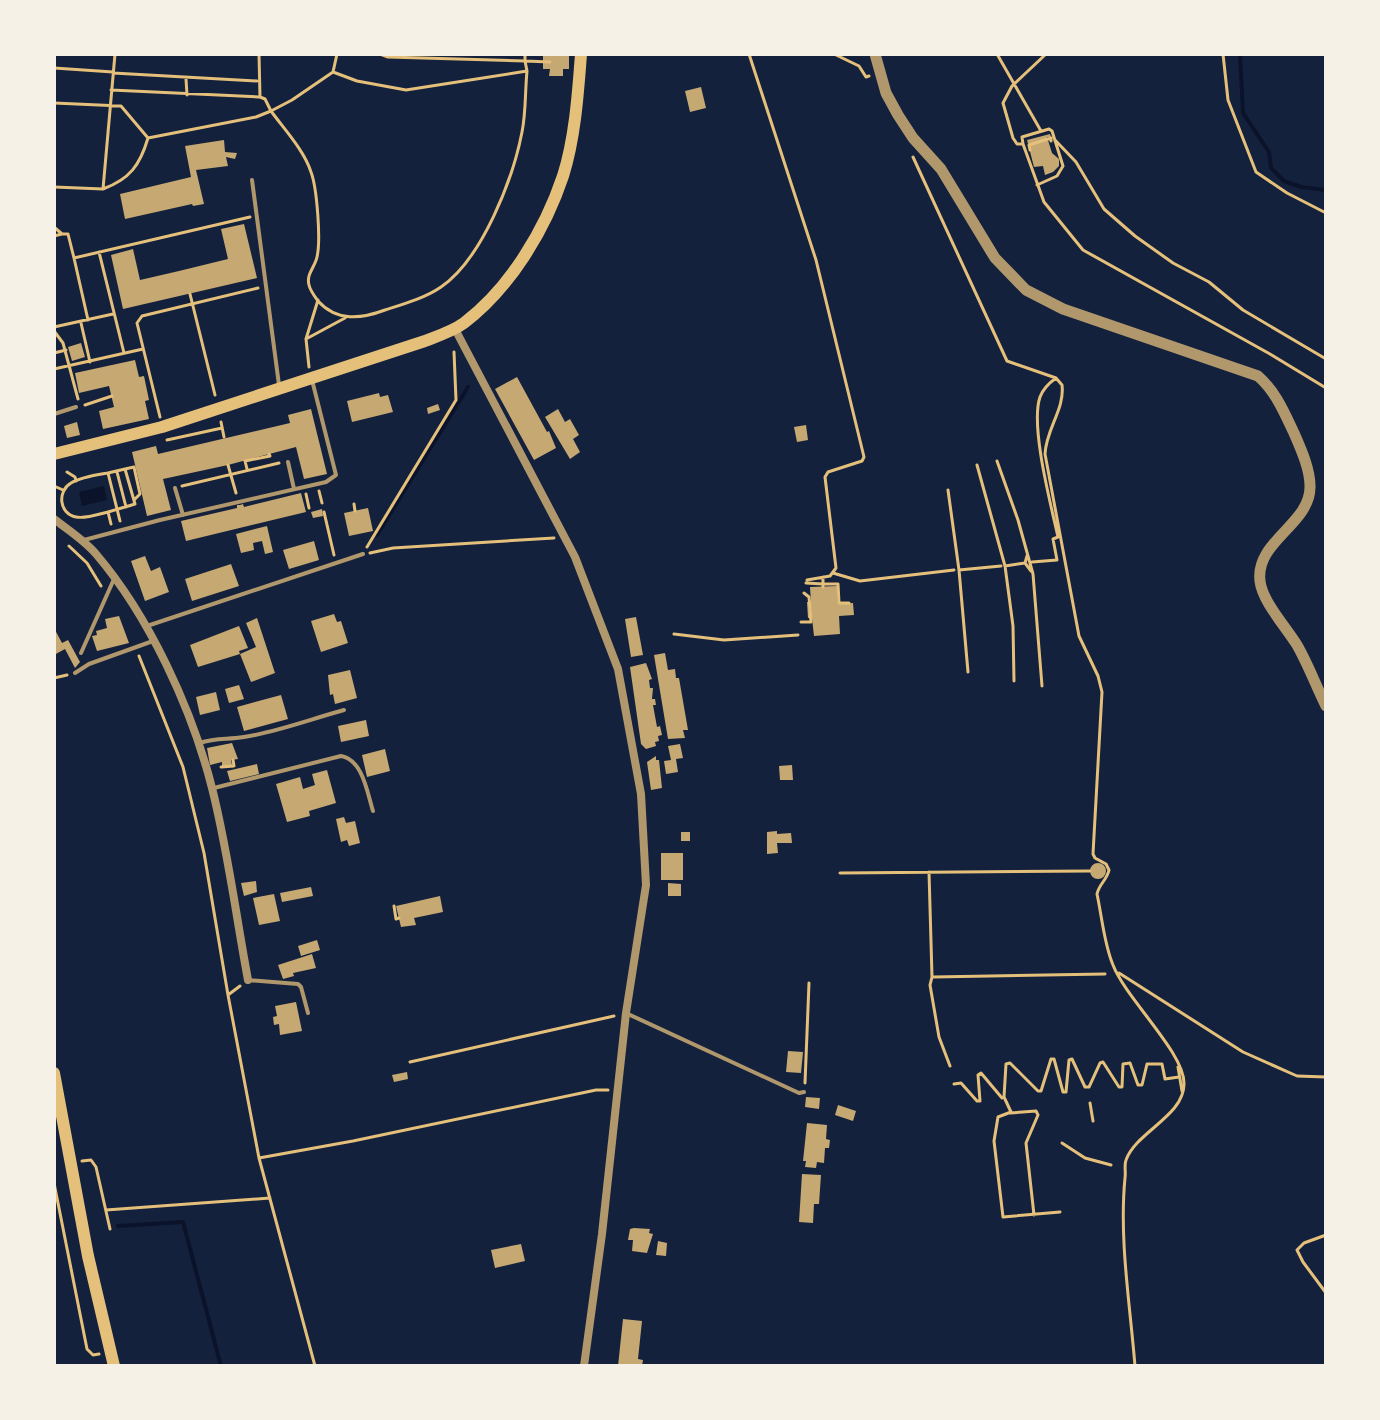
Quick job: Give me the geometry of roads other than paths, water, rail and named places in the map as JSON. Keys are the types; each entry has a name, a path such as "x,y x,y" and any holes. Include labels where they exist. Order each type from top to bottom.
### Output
{"main road":[{"path":"54,454 162,427 455,329 486,304 507,280 549,210 563,175 571,141 584,55"},
{"path":"54,1073 59,1126 71,1161 112,1360"}],"street":[{"path":"875,54 886,93 913,138 941,169 990,251 1011,276 1042,300 1258,376 1270,387 1296,438 1308,470 1311,489 1305,505 1263,560 1260,585 1298,648 1326,706"},
{"path":"455,329 575,557 618,669 641,794 646,885 626,1013 584,1366"},
{"path":"54,519 95,553 114,579 145,627 182,697 212,788 248,980"}],"lane":[{"path":"252,180 279,388"},
{"path":"82,541 326,482 336,475 311,377"},
{"path":"54,414 76,407"},
{"path":"288,462 294,489"},
{"path":"175,488 183,515"},
{"path":"145,627 363,554"},
{"path":"81,653 114,579"},
{"path":"75,673 89,664 153,641"},
{"path":"198,743 218,737 251,736 344,710"},
{"path":"212,788 341,756 355,763 373,811"},
{"path":"248,980 298,984 308,1013"},
{"path":"626,1013 799,1093 804,1092"}],"water":[{"path":"104,486 107,500 82,506 79,492"}],"waterway":[{"path":"1240,54 1243,113 1269,152 1271,168 1284,181 1326,190"},
{"path":"377,535 468,387"},
{"path":"118,1226 183,1222 221,1366"}]}
